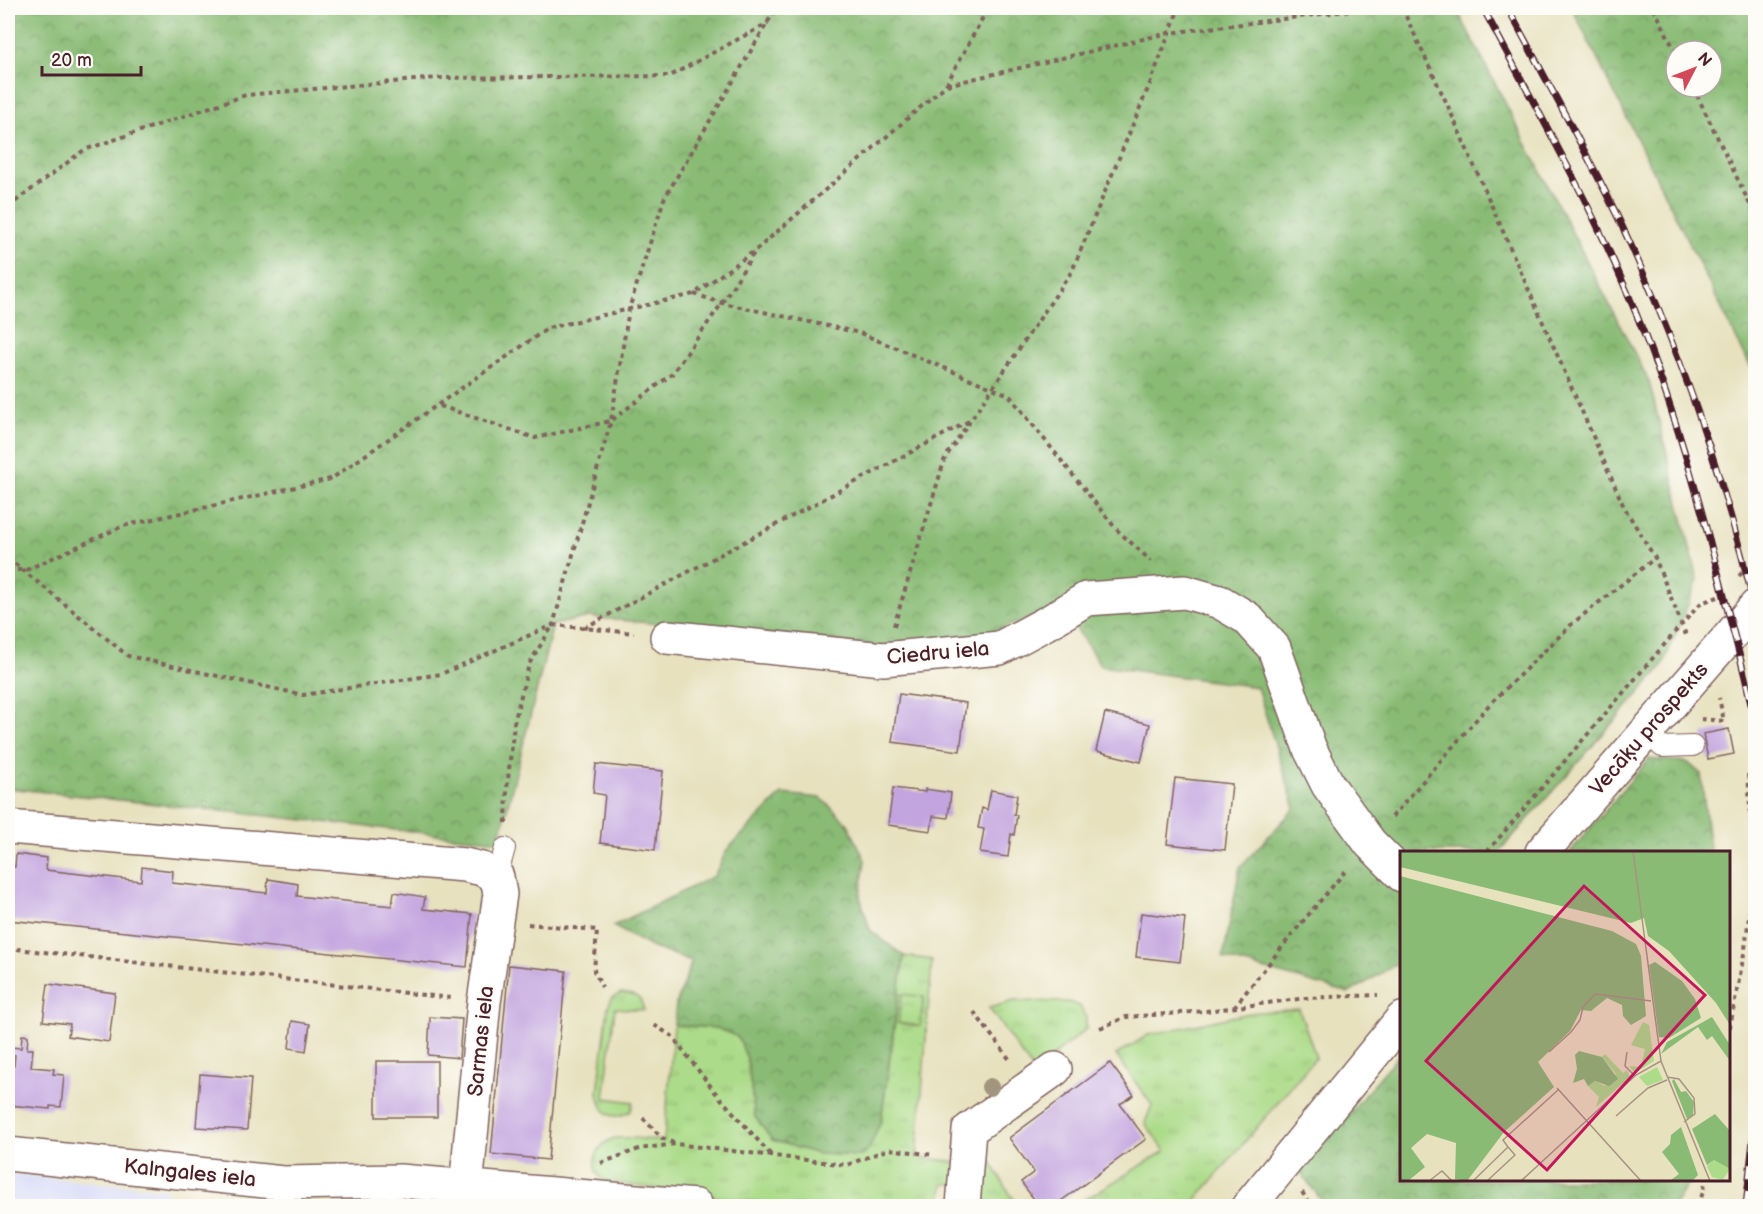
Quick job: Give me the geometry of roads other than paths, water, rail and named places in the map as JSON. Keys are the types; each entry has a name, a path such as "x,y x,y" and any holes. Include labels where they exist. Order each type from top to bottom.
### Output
{"street":[{"name":"Ciedru iela","path":"668,637 882,659 1000,648 1086,599 1185,592 1220,602 1247,618 1274,648 1310,749 1328,785 1370,843 1400,874"},
{"name":"Vecāķu prospekts","path":"1543,851 1755,606"},
{"name":"Sarmas iela","path":"8,827 465,865 482,869 501,862 500,894 494,922 484,1002 466,1197"},
{"path":"1249,1206 1395,1007"},
{"path":"963,1206 969,1130 1042,1077"},
{"name":"Kalngales iela","path":"8,1154 283,1183 400,1181 466,1197 696,1206"}],"lane":[{"path":"1646,732 1662,747 1693,746"}],"railway":[{"path":"1483,8 1589,209 1637,315 1665,391 1700,506 1745,677 1756,734"},
{"path":"1508,8 1613,207 1678,357 1721,483 1756,612"},
{"path":"1746,1206 1756,1112"}]}
